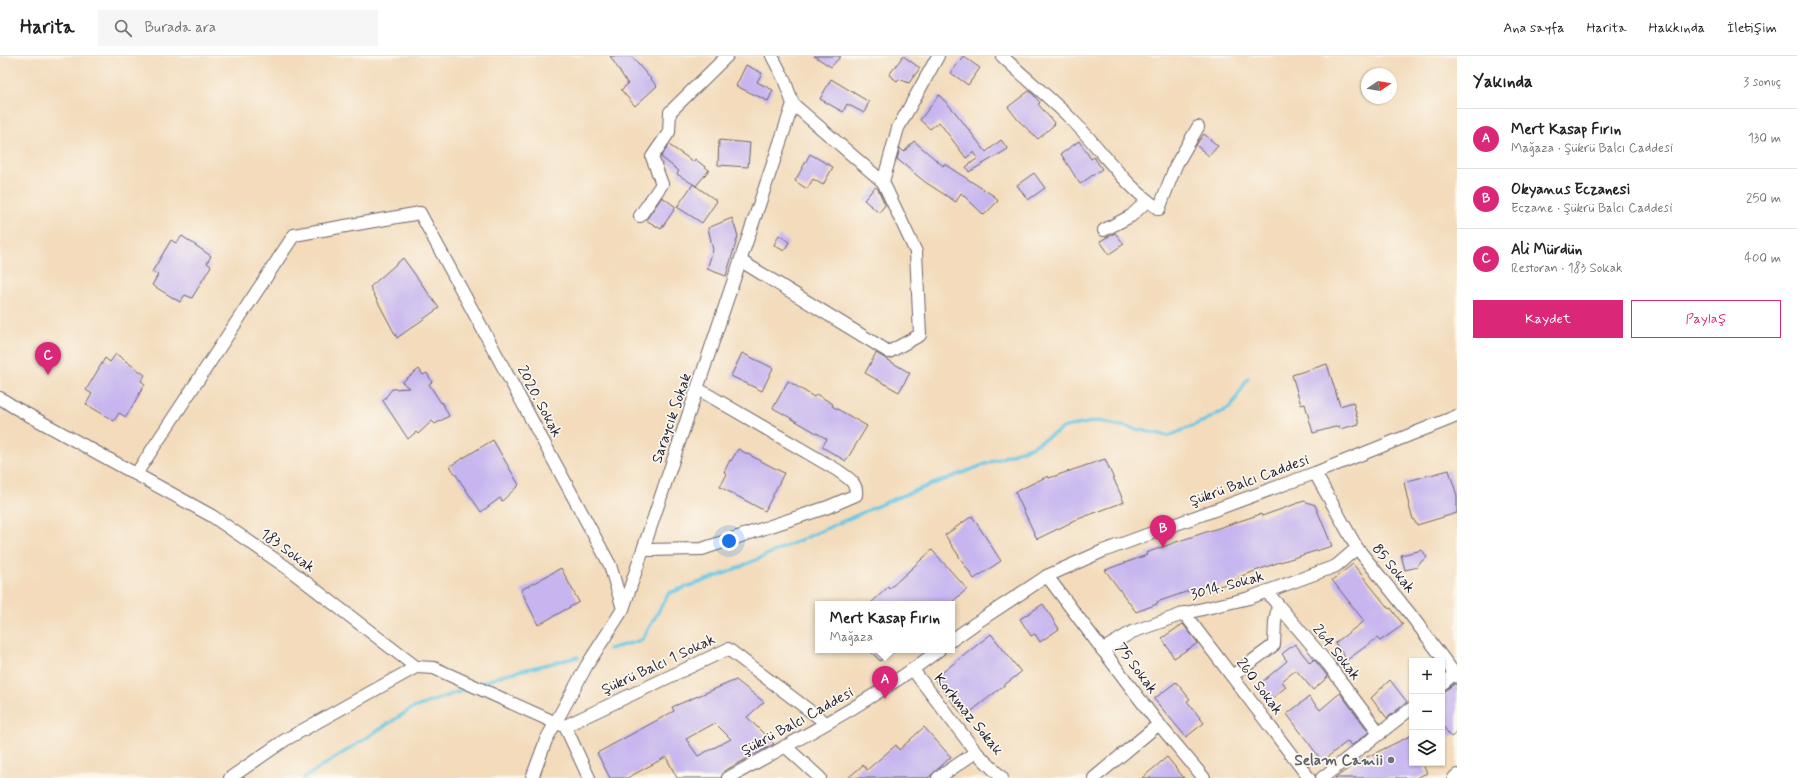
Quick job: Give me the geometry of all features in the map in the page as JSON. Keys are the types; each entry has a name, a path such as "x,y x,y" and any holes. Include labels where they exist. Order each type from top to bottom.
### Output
{"street":[{"path":"640,216 662,184 652,157 669,132 670,112 727,56"},
{"path":"741,261 889,352 920,335 916,252 883,182 794,104 784,79 772,56"},
{"path":"883,182 898,128 938,56"},
{"path":"1002,56 1076,124 1126,182 1147,201 1159,209 1176,164 1198,126"},
{"name":"Saraycık Sokak","path":"532,778 546,740 560,724 587,665 623,608 794,104"},
{"path":"1104,230 1131,216 1147,201"},
{"name":"2020. Sokak","path":"136,474 294,235 420,213 610,564 623,608"},
{"path":"643,550 702,549 760,531 828,507 856,495 856,486 853,481 837,470 698,389"},
{"name":"183 Sokak","path":"0,398 212,516 274,558 416,667"},
{"name":"Şükrü Balcı Caddesi","path":"955,638 1047,576 1103,550 1315,473 1457,416"},
{"name":"85 Sokak","path":"1315,473 1358,548 1456,675"},
{"name":"3014. Sokak","path":"1102,650 1132,632 1184,613 1249,598 1336,566 1358,548"},
{"name":"75 Sokak","path":"1047,576 1159,724 1204,778"},
{"name":"264 Sokak","path":"1267,592 1328,664 1380,734"},
{"path":"1232,676 1274,646 1275,622 1278,605"},
{"name":"260 Sokak","path":"1184,613 1309,778"},
{"name":"Şükrü Balcı 1 Sokak","path":"560,724 728,649 826,723"},
{"name":"Şükrü Balcı Caddesi","path":"728,778 864,702 913,670 935,653"},
{"path":"230,778 285,740 416,667 434,668 560,724 589,778"},
{"name":"Korkmaz Sokak","path":"913,670 976,752 1002,778"},
{"path":"1445,682 1456,675"},
{"path":"1322,778 1409,710"},
{"path":"1094,778 1159,724"},
{"path":"785,746 820,778"},
{"path":"938,778 976,752"},
{"path":"1454,778 1457,775"}],"building":[{"path":"610,56 631,56 657,86 635,106 621,90 628,84"},
{"path":"814,56 841,56 831,67"},
{"path":"903,56 920,68 909,83 899,79 897,81 889,75"},
{"path":"963,56 980,68 968,85 951,73"},
{"path":"746,65 762,73 757,82 773,90 768,101 736,86"},
{"path":"831,79 869,102 864,113 847,104 843,112 820,99"},
{"path":"1029,91 1034,95 1040,103 1038,104 1055,124 1038,139 1018,120 1008,107"},
{"path":"939,95 955,112 986,152 1001,140 1008,149 969,172 966,167 978,158 974,152 966,158 939,122 930,129 920,120"},
{"path":"1204,134 1218,146 1209,156 1196,145"},
{"path":"719,140 750,143 748,167 718,165"},
{"path":"914,141 943,166 944,164 994,196 998,201 984,215 961,193 956,202 925,182 897,159 900,148 904,152"},
{"path":"1079,141 1091,159 1094,157 1102,169 1080,184 1061,154"},
{"path":"669,145 694,162 695,159 709,170 696,186 677,174 679,171 661,157"},
{"path":"810,154 833,167 823,185 813,179 807,189 795,181"},
{"path":"1034,173 1045,188 1028,200 1017,185"},
{"path":"693,184 717,201 702,223 677,207"},
{"path":"875,187 878,189 885,205 879,213 864,200"},
{"path":"662,197 676,207 661,229 646,220"},
{"path":"732,218 738,236 726,276 707,269 713,250 708,228"},
{"path":"1115,233 1124,244 1109,254 1100,241"},
{"path":"779,235 789,242 784,251 774,245"},
{"path":"182,236 211,256 207,263 211,266 192,298 185,295 180,302 152,285 158,275 152,272 171,240 176,243"},
{"path":"403,258 439,308 397,338 370,287"},
{"path":"742,353 773,368 762,391 731,376"},
{"path":"876,353 910,373 899,392 865,373"},
{"path":"116,354 145,375 141,381 145,384 126,417 119,413 114,421 86,404 92,394 86,390 105,358 110,362"},
{"path":"1327,364 1340,406 1353,402 1359,424 1340,429 1339,426 1313,433 1305,404 1301,405 1292,375"},
{"path":"419,369 423,375 427,373 432,382 429,384 441,403 442,402 449,416 435,424 432,421 418,434 416,432 408,439 383,401 392,389 409,388 402,382"},
{"path":"788,381 814,397 816,394 833,404 832,406 867,426 846,461 822,447 827,439 773,408"},
{"path":"493,440 519,485 502,501 500,498 481,512 450,466"},
{"path":"738,449 784,473 765,511 720,487 727,474 724,472"},
{"path":"1105,459 1124,502 1070,522 1037,539 1015,492 1048,476 1049,478"},
{"path":"1449,470 1457,496 1457,513 1417,525 1413,519 1409,506 1404,482"},
{"path":"1304,501 1315,505 1332,546 1277,563 1239,577 1240,579 1208,590 1206,585 1157,602 1157,604 1136,612 1105,570 1147,555 1146,553 1176,542 1261,514 1262,516"},
{"path":"972,516 1001,561 974,579 945,535"},
{"path":"932,550 967,589 953,601 873,601 888,587 889,589"},
{"path":"1422,550 1427,557 1417,565 1418,567 1405,570 1401,555"},
{"path":"1353,564 1389,609 1391,608 1403,625 1380,641 1377,638 1347,660 1335,643 1364,621 1332,580"},
{"path":"561,568 579,602 538,625 521,590"},
{"path":"1043,604 1059,629 1040,642 1035,634 1031,636 1020,619"},
{"path":"1183,624 1198,643 1174,658 1162,638"},
{"path":"991,634 1021,672 964,717 934,679"},
{"path":"1295,644 1310,663 1314,659 1328,677 1313,690 1296,670 1282,681 1286,687 1268,702 1256,687 1287,661 1282,654"},
{"path":"872,653 888,653 880,661"},
{"path":"736,680 764,702 747,717 774,744 724,771 721,778 677,778 666,757 627,778 610,778 597,753 674,711 672,707","holes":["715,723 731,739 698,756 686,739"]},
{"path":"1390,680 1407,702 1387,718 1371,698"},
{"path":"1176,682 1190,699 1187,701 1204,723 1186,737 1154,699"},
{"path":"1454,684 1457,684 1457,733 1451,737 1445,729 1445,691"},
{"path":"1340,693 1369,732 1351,746 1348,741 1322,761 1287,714 1309,697 1320,710"},
{"path":"924,727 951,757 928,778 848,778 863,765 867,770 896,745 899,750"},
{"name":"Selam Camii","path":"1409,736 1409,766 1424,766 1427,773 1416,778 1335,778 1361,760"},
{"path":"1167,757 1184,778 1142,778"}],"waterway":[{"path":"609,649 642,640 669,593 726,573 891,500 1033,446 1065,427 1098,421 1169,436 1204,421 1231,407 1248,378"},
{"path":"479,684 506,674 578,657"},
{"path":"304,778 411,709 469,688"}],"place":[{"name":"Ali Mürdün","path":"48,375"},
{"name":"Okyanus Eczanesi","path":"1163,548"},
{"name":"Mert Kasap Fırın","path":"885,699"},
{"name":"Selam Camii","path":"1391,760"}]}
